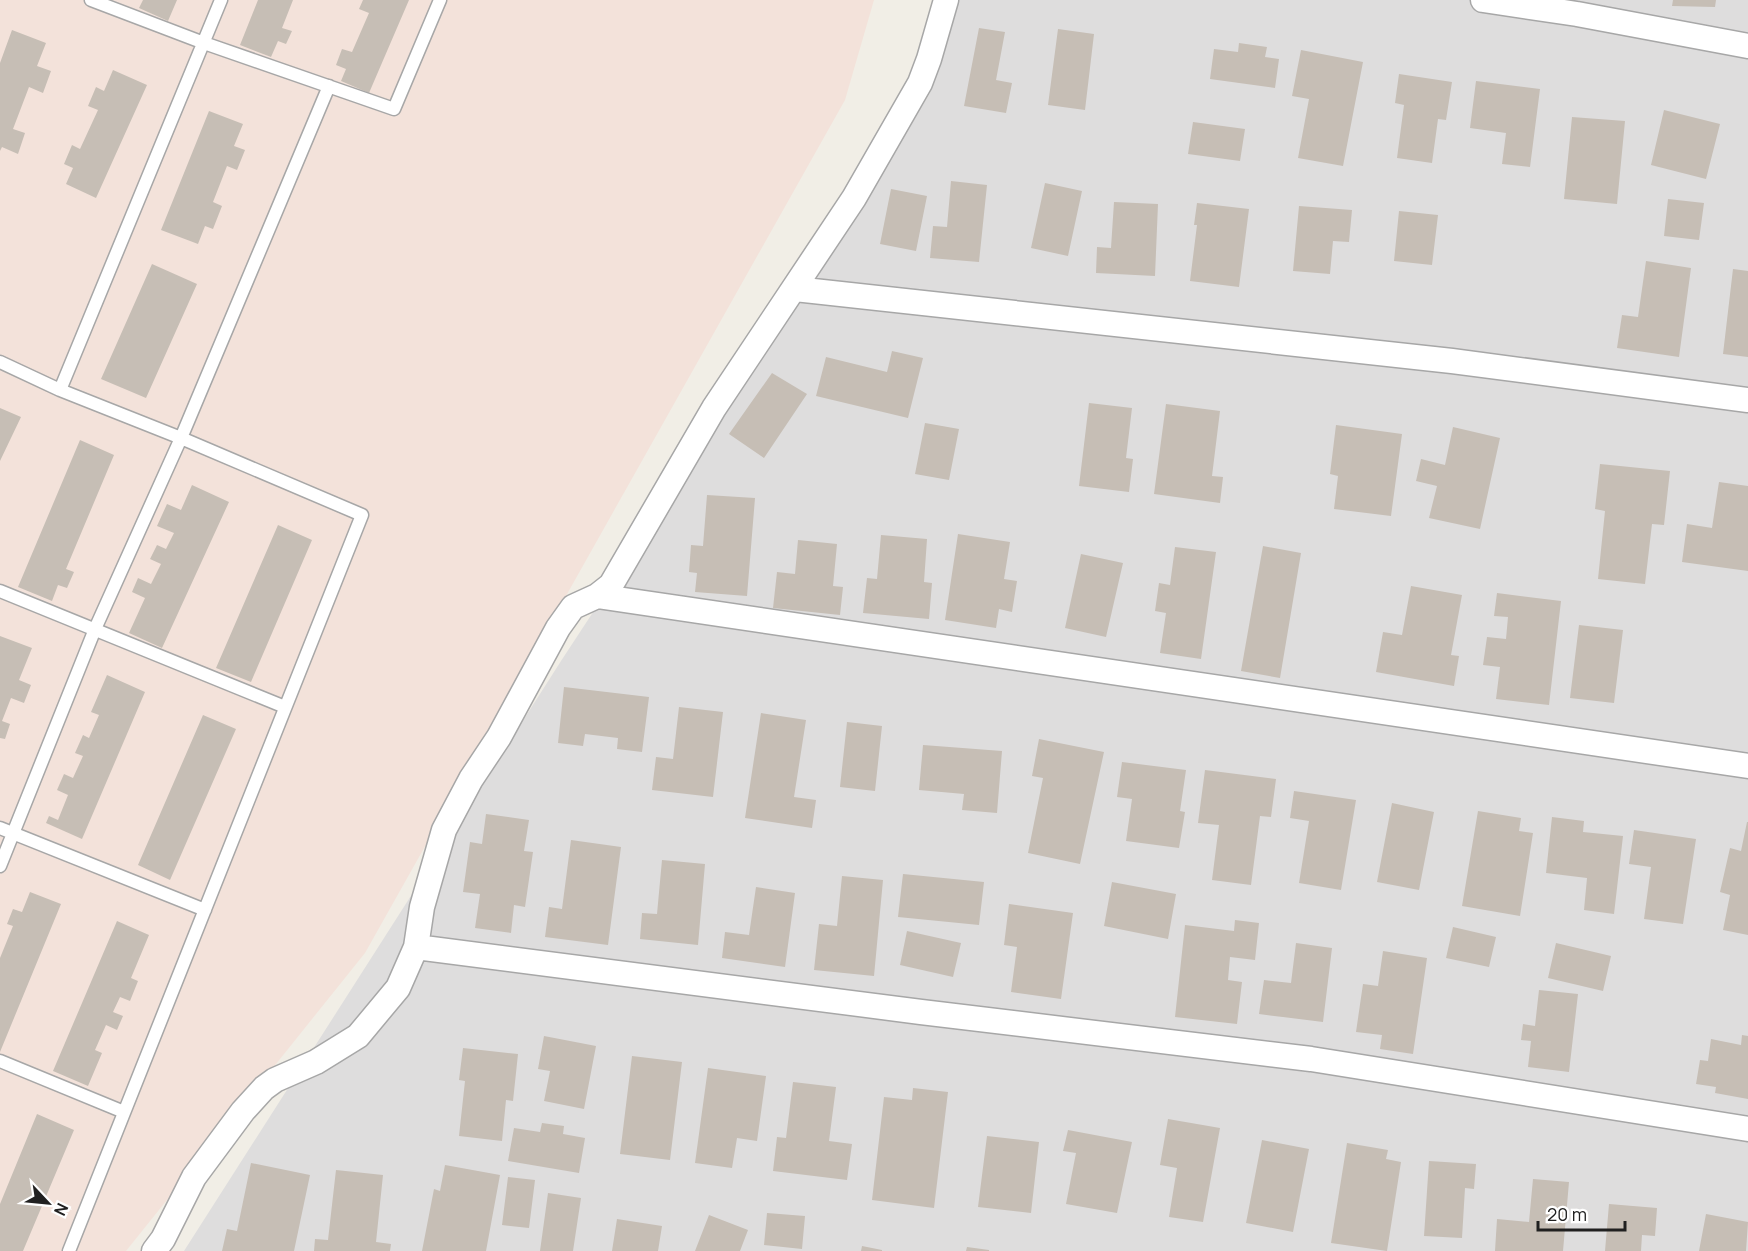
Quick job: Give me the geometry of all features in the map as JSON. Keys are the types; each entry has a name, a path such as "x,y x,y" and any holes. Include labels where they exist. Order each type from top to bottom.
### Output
{"street":[{"path":"154,1251 163,1239 194,1177 243,1111 264,1088 316,1062 358,1036 398,988 416,947 422,908 444,830 471,779 499,737 558,628 573,607 597,596 611,585 714,408 854,198 920,82 946,0"},
{"path":"1483,0 1577,14 1748,46"},
{"path":"795,289 1452,361 1748,400"},
{"path":"597,596 1748,766"},
{"path":"416,947 1311,1059 1748,1129"}],"lane":[{"path":"91,0 204,43 394,109 440,0"},
{"path":"60,390 221,0"},
{"path":"0,866 95,630 181,438 329,86"},
{"path":"0,362 60,390 181,438 362,515 69,1251"},
{"path":"0,591 285,707"},
{"path":"0,828 205,910"},
{"path":"0,1061 124,1112"}],"shaded area":[{"path":"0,0 874,0 845,100 365,953 126,1251 0,1251"},
{"path":"950,0 1748,0 1748,1251 184,1251 561,661 878,178 930,93"}],"building":[{"path":"143,0 177,0 168,21 139,8"},
{"path":"258,0 293,0 282,28 292,31 286,44 278,41 271,57 240,45"},
{"path":"363,0 409,0 369,93 341,81 346,69 336,65 342,49 352,52 369,13 359,9"},
{"path":"1673,0 1716,0 1715,7 1672,6"},
{"path":"979,28 1005,32 996,80 1012,83 1006,113 964,106"},
{"path":"1058,29 1094,34 1085,110 1048,105"},
{"path":"12,30 46,43 37,66 51,71 43,93 29,87 13,129 25,133 18,154 2,147 0,151 0,63"},
{"path":"1239,43 1267,47 1265,57 1279,59 1275,88 1210,79 1214,49 1238,52"},
{"path":"1301,50 1363,62 1343,166 1298,158 1309,99 1292,96"},
{"path":"113,70 147,85 96,198 66,184 73,168 64,164 72,145 80,149 98,110 88,106 96,87 104,91"},
{"path":"1399,74 1452,82 1446,120 1438,119 1432,163 1397,158 1404,105 1395,103"},
{"path":"1476,81 1540,89 1530,167 1502,164 1506,133 1470,128"},
{"path":"1664,110 1720,124 1706,179 1651,165"},
{"path":"209,111 243,124 234,146 245,150 237,170 227,166 213,202 222,206 213,229 205,226 198,244 161,230"},
{"path":"1572,117 1625,121 1617,204 1564,199"},
{"path":"1193,122 1245,129 1240,161 1188,154"},
{"path":"951,181 987,185 979,262 930,258 933,226 947,227"},
{"path":"1045,183 1082,191 1068,256 1031,248"},
{"path":"891,189 927,196 916,251 880,244"},
{"path":"1668,199 1704,203 1699,240 1664,236"},
{"path":"1114,202 1158,204 1155,276 1096,273 1097,247 1111,248"},
{"path":"1197,203 1249,209 1239,287 1190,281 1197,225 1194,225"},
{"path":"1299,206 1352,210 1349,242 1333,241 1330,274 1293,271"},
{"path":"1399,211 1438,215 1432,265 1394,261"},
{"path":"1646,261 1691,268 1679,357 1617,348 1622,315 1638,317"},
{"path":"152,264 197,284 146,398 101,379"},
{"path":"1733,269 1748,271 1748,357 1723,354"},
{"path":"892,351 923,358 908,418 816,396 826,357 887,372"},
{"path":"772,373 807,394 764,458 729,434"},
{"path":"1089,403 1132,408 1126,458 1133,459 1129,492 1079,486"},
{"path":"1166,404 1220,411 1212,476 1223,477 1220,503 1154,494"},
{"path":"0,408 21,417 0,461"},
{"path":"925,423 959,429 949,480 915,474"},
{"path":"1336,425 1402,434 1391,516 1334,509 1338,476 1330,474"},
{"path":"1453,427 1500,438 1480,529 1429,518 1437,486 1416,481 1421,459 1445,465"},
{"path":"80,440 114,455 66,569 74,572 67,588 58,585 52,601 18,587"},
{"path":"1600,464 1670,471 1664,525 1652,524 1645,584 1598,579 1605,511 1595,509"},
{"path":"1719,482 1748,486 1748,571 1682,562 1687,524 1712,528"},
{"path":"192,485 229,502 162,648 129,633 145,598 132,592 138,578 151,584 161,564 150,559 157,545 166,549 174,533 157,526 167,504 181,510"},
{"path":"707,495 755,498 747,596 695,592 697,573 689,572 691,545 703,546"},
{"path":"278,525 312,540 251,682 216,668"},
{"path":"958,534 1010,542 1004,579 1017,581 1012,612 999,609 996,628 945,620"},
{"path":"881,535 927,539 924,582 932,583 929,619 863,613 867,578 877,579"},
{"path":"798,540 837,544 833,586 843,587 840,615 773,608 777,572 795,574"},
{"path":"1263,546 1301,553 1280,678 1241,671"},
{"path":"1175,547 1216,552 1201,659 1160,653 1166,613 1155,611 1159,583 1170,585"},
{"path":"1081,554 1123,563 1106,637 1065,628"},
{"path":"1411,586 1462,595 1451,655 1459,656 1454,686 1376,672 1383,632 1402,635"},
{"path":"1497,593 1561,601 1549,705 1496,699 1500,667 1483,665 1487,637 1506,639 1508,617 1494,616"},
{"path":"1579,625 1623,630 1614,703 1570,698"},
{"path":"0,636 32,648 19,680 31,685 24,703 11,698 2,721 10,724 5,739 0,738"},
{"path":"107,675 145,692 82,839 46,823 49,816 58,820 68,795 57,790 64,774 73,778 83,756 75,753 83,735 89,738 99,715 91,712"},
{"path":"564,687 649,697 642,752 617,749 618,738 585,734 583,746 558,743"},
{"path":"679,707 723,712 713,797 652,790 656,757 673,759"},
{"path":"761,713 806,720 794,797 816,800 812,828 745,818"},
{"path":"203,715 236,729 170,880 138,865"},
{"path":"847,722 882,726 875,791 840,787"},
{"path":"1039,739 1104,752 1080,864 1028,853 1043,778 1032,776"},
{"path":"923,745 1002,751 997,813 962,810 964,794 919,790"},
{"path":"1122,762 1186,770 1180,811 1185,812 1179,848 1126,841 1132,799 1117,797"},
{"path":"1205,770 1276,779 1271,817 1260,816 1251,885 1212,880 1219,825 1198,823"},
{"path":"1294,791 1356,800 1341,890 1299,883 1309,821 1290,818"},
{"path":"1392,803 1434,812 1419,890 1377,882"},
{"path":"1478,811 1521,818 1519,831 1533,833 1520,916 1462,906"},
{"path":"486,814 529,820 524,851 533,852 525,907 514,905 511,933 475,928 480,894 463,892 470,842 482,844"},
{"path":"1552,817 1584,821 1583,832 1623,836 1614,914 1584,910 1587,878 1546,873"},
{"path":"1747,822 1748,935 1723,930 1730,895 1720,892 1730,848 1741,851"},
{"path":"1634,830 1696,839 1683,924 1644,919 1651,867 1629,864"},
{"path":"571,840 621,847 608,945 545,937 549,907 562,909"},
{"path":"662,860 705,864 698,945 640,939 642,913 657,914"},
{"path":"903,874 984,882 979,925 898,917"},
{"path":"842,876 883,880 874,976 814,970 819,924 837,926"},
{"path":"1112,882 1176,894 1168,939 1104,926"},
{"path":"756,887 795,893 785,967 722,958 725,932 749,935"},
{"path":"30,892 61,904 0,1052 0,958 13,926 7,924 13,909 22,912"},
{"path":"1009,904 1073,913 1061,999 1011,992 1017,947 1004,945"},
{"path":"1235,920 1259,923 1255,960 1230,957 1228,980 1242,982 1237,1024 1175,1017 1185,925 1234,931"},
{"path":"117,921 149,935 131,978 138,981 130,1001 120,997 113,1012 123,1016 117,1030 106,1025 95,1050 102,1053 88,1086 53,1071"},
{"path":"1453,927 1496,937 1489,967 1446,958"},
{"path":"907,931 961,943 953,977 900,965"},
{"path":"1296,943 1332,948 1323,1022 1259,1014 1264,980 1291,983"},
{"path":"1556,943 1611,956 1603,991 1548,978"},
{"path":"1383,951 1427,958 1413,1054 1380,1049 1382,1035 1356,1032 1363,984 1378,986"},
{"path":"1539,990 1578,994 1569,1072 1528,1067 1531,1041 1521,1040 1523,1024 1535,1026"},
{"path":"1742,1035 1748,1036 1748,1099 1715,1093 1716,1087 1696,1084 1700,1060 1708,1061 1711,1039 1741,1045"},
{"path":"544,1036 596,1046 584,1109 544,1101 550,1071 538,1069"},
{"path":"463,1048 518,1054 513,1101 506,1100 502,1141 459,1136 465,1081 459,1080"},
{"path":"632,1056 682,1062 670,1160 620,1154"},
{"path":"708,1068 766,1076 757,1141 737,1138 732,1168 695,1163"},
{"path":"793,1082 836,1087 829,1141 852,1144 847,1180 773,1171 777,1137 786,1138"},
{"path":"913,1088 948,1092 934,1208 872,1200 884,1097 912,1100"},
{"path":"37,1114 74,1130 23,1251 0,1251 0,1204"},
{"path":"1168,1119 1220,1128 1203,1222 1169,1217 1177,1168 1160,1165"},
{"path":"542,1123 564,1126 563,1134 585,1138 579,1173 508,1161 514,1128 540,1132"},
{"path":"1068,1130 1132,1142 1117,1213 1066,1204 1076,1153 1063,1151"},
{"path":"987,1136 1039,1142 1031,1213 978,1207"},
{"path":"1262,1140 1309,1149 1293,1232 1246,1223"},
{"path":"1347,1143 1388,1150 1386,1159 1401,1162 1387,1251 1331,1243"},
{"path":"1429,1161 1476,1164 1474,1189 1465,1188 1462,1238 1424,1236"},
{"path":"251,1163 310,1175 294,1251 222,1251 227,1229 237,1231"},
{"path":"445,1165 500,1175 486,1251 422,1251 434,1189 440,1191"},
{"path":"336,1170 383,1175 376,1242 391,1244 390,1251 314,1251 315,1239 328,1240"},
{"path":"508,1177 535,1180 529,1228 502,1225"},
{"path":"1533,1179 1569,1182 1563,1251 1495,1251 1497,1219 1529,1222"},
{"path":"548,1193 581,1198 573,1251 540,1251"},
{"path":"1609,1204 1657,1208 1655,1236 1642,1235 1641,1251 1605,1251"},
{"path":"767,1213 805,1216 802,1249 764,1245"},
{"path":"1706,1214 1748,1222 1746,1251 1699,1251"},
{"path":"709,1215 748,1230 740,1251 695,1251"},
{"path":"617,1219 662,1226 658,1251 612,1251"},
{"path":"862,1246 882,1250 882,1251 861,1251"},
{"path":"967,1247 989,1250 989,1251 966,1251"}]}
